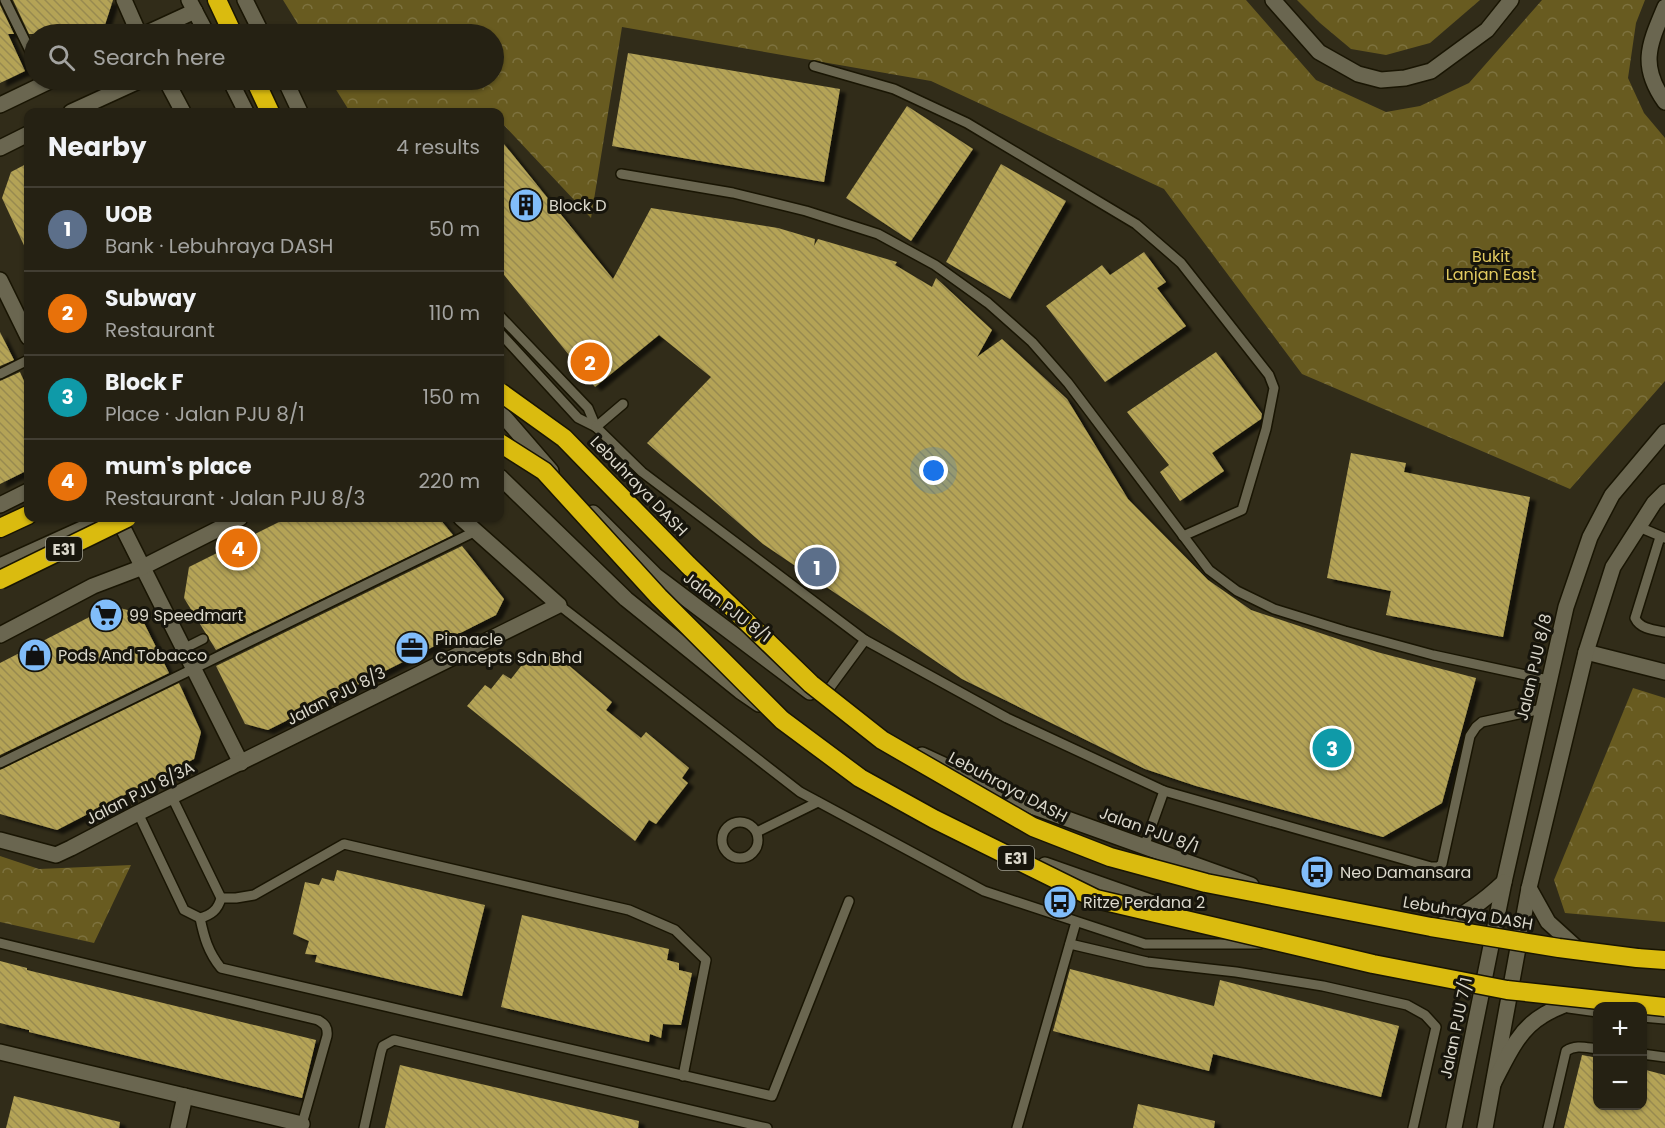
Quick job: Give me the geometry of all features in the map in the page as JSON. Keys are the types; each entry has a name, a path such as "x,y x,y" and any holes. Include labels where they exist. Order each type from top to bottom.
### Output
{"highway":[{"path":"217,0 228,24"},
{"path":"260,90 268,108"},
{"name":"Lebuhraya DASH","path":"504,395 564,438 688,565 811,684 882,740 1034,827 1110,857 1206,883 1287,900 1559,948 1665,960"},
{"name":"E31","path":"504,446 544,471 659,597 783,720 860,778 934,819 1096,899 1373,964 1507,990 1665,1007"},
{"path":"0,528 24,517"},
{"name":"E31","path":"0,580 119,522"}],"street":[{"path":"124,0 135,24"},
{"path":"244,0 257,24"},
{"path":"1273,0 1319,52 1358,74 1381,80 1405,78 1431,71 1487,30 1510,0"},
{"path":"161,24 192,5 202,24"},
{"path":"1665,7 1653,36 1648,58 1655,86 1665,102"},
{"path":"0,105 29,90"},
{"path":"80,108 119,90"},
{"path":"171,90 181,108"},
{"path":"235,90 244,108"},
{"path":"290,90 298,108"},
{"path":"0,148 24,136"},
{"path":"0,280 24,329"},
{"name":"Jalan PJU 8/1","path":"504,417 543,463 656,576 842,717 1034,807 1268,891 1583,954 1665,964"},
{"name":"Jalan PJU 8/8","path":"1493,935 1548,680 1566,608 1590,537 1612,495 1665,432"},
{"path":"504,481 626,599 740,691 881,787 1057,871 1234,930 1268,944 1564,1005 1593,1008"},
{"path":"0,505 24,492"},
{"path":"1485,1128 1530,888 1586,652 1613,567 1654,503 1665,492"},
{"path":"0,566 97,522"},
{"path":"120,522 241,763"},
{"path":"0,635 93,586 143,567 232,522"},
{"path":"466,522 559,605"},
{"name":"Jalan PJU 8/3","path":"241,763 559,605"},
{"path":"1586,652 1665,672"},
{"name":"Jalan PJU 8/3A","path":"0,840 56,855 241,763"},
{"path":"1441,926 1483,902 1504,882"},
{"path":"1530,888 1548,922 1583,954"},
{"name":"Jalan PJU 7/1","path":"1454,1128 1493,935"},
{"path":"1494,1082 1510,1050 1525,1032 1540,1016 1564,1005"},
{"path":"1647,1014 1665,1016"},
{"path":"0,1052 302,1124"},
{"path":"178,1128 185,1096"}],"lane":[{"path":"4,0 24,39"},
{"path":"814,66 904,94 967,123 1136,224 1182,263 1269,375 1274,388 1266,429 1242,510 1183,536"},
{"path":"621,174 733,193 806,211 878,234 935,265 988,303 1032,342 1068,383 1209,570 1237,591 1274,609 1345,631 1433,655 1548,680"},
{"path":"504,320 588,408 596,427"},
{"path":"504,337 578,418 596,427 642,472 865,640 1007,718 1164,791 1431,867 1438,867 1442,864 1470,736 1482,722 1542,710"},
{"path":"0,374 24,362"},
{"path":"596,427 623,404"},
{"path":"1639,527 1662,537 1635,618 1644,627 1665,632"},
{"path":"0,763 476,531"},
{"path":"559,605 800,792 984,891 1145,945 1268,944"},
{"path":"183,649 203,639"},
{"path":"820,700 865,640"},
{"path":"1144,847 1164,791"},
{"path":"138,813 184,910 200,918 213,913 219,906 221,898 172,797"},
{"path":"757,832 818,802"},
{"path":"746,822 757,832 758,846 748,856 741,858 734,856 723,847 723,833 732,823 746,822"},
{"path":"221,898 254,895 344,844 629,909 675,930 706,960 683,1076"},
{"path":"200,918 205,943 221,968 772,1096 849,901"},
{"path":"1017,1128 1076,922"},
{"path":"1096,951 1100,930"},
{"path":"0,943 324,1023 327,1036 302,1124"},
{"path":"1070,944 1147,962 1236,972 1323,986 1407,1005 1425,1015 1436,1027 1413,1128"},
{"path":"364,1128 383,1046 394,1040 767,1128"},
{"path":"1548,1128 1566,1051 1577,1047 1593,1049"},
{"path":"1647,1055 1665,1057"}],"green space":[{"name":"Bukit Lanjan East","path":"283,0 1246,0 1316,80 1386,112 1420,106 1469,83 1542,0 1645,0 1636,23 1628,78 1644,113 1665,138 1665,381 1570,489 1302,374 1164,189 931,81 622,27 591,218 504,125 504,108 348,108 336,90 504,90 504,24 298,24"},
{"path":"1297,0 1480,0 1430,43 1386,55 1351,49"},
{"path":"1633,688 1665,698 1665,922 1565,913 1554,880"},
{"path":"0,856 39,869 131,865 94,943 0,922"}],"building":[{"path":"13,0 113,0 105,24 24,24"},
{"path":"0,5 14,34 8,34 24,71 0,83"},
{"path":"628,53 840,89 824,182 612,146"},
{"path":"907,106 973,149 911,241 846,198"},
{"path":"504,144 613,279 651,208 778,228 815,239 814,246 818,239 897,262 895,265 932,287 936,278 992,330 977,357 1002,339 1067,399 1128,499 1208,580 1251,610 1377,652 1476,678 1442,803 1383,837 1196,786 1145,769 962,679 763,544 647,443 711,377 659,335 595,387 504,275"},
{"path":"1001,164 1066,201 1010,299 946,262"},
{"path":"24,165 24,245 2,198 11,172"},
{"path":"1144,252 1166,282 1157,288 1186,326 1105,382 1046,306 1102,265 1110,275"},
{"path":"0,332 14,360 0,366"},
{"path":"1216,352 1262,414 1261,419 1212,453 1224,471 1180,501 1160,472 1169,465 1127,412"},
{"path":"20,372 24,381 24,472 0,484 0,381"},
{"path":"1351,453 1406,463 1404,472 1530,497 1503,637 1386,615 1391,591 1327,578"},
{"path":"279,522 442,522 453,535 216,650 184,598 189,567"},
{"path":"462,546 504,599 496,615 268,730 245,724 216,666"},
{"path":"116,607 139,613 169,673 0,755 0,663 103,610"},
{"path":"532,652 545,662 553,652 612,702 606,710 641,738 646,732 689,768 682,778 688,783 656,824 649,820 635,841 467,706 485,685 491,689 503,674 511,679"},
{"path":"179,683 201,732 194,759 57,830 0,814 0,770"},
{"path":"337,870 485,905 462,996 315,962 317,955 305,954 309,941 293,934 305,882 319,885 322,878 334,881"},
{"path":"522,915 669,949 667,960 679,963 679,970 692,973 681,1025 663,1024 661,1038 650,1034 649,1042 501,1007"},
{"path":"0,961 27,968 27,970 316,1040 302,1098 0,1023"},
{"path":"1070,969 1214,1006 1220,980 1399,1026 1381,1097 1213,1054 1209,1071 1053,1031"},
{"path":"1582,1055 1593,1057 1593,1110 1647,1110 1647,1070 1665,1075 1665,1128 1564,1128"},
{"path":"400,1065 639,1121 638,1128 385,1128"},
{"path":"14,1096 120,1122 119,1128 6,1128"},
{"path":"1138,1104 1215,1121 1214,1128 1133,1128"}],"place":[{"name":"Block D","path":"526,205"},
{"name":"Subway","path":"590,362"},
{"name":"mum's place","path":"238,548"},
{"name":"UOB","path":"817,567"},
{"name":"99 Speedmart","path":"106,615"},
{"name":"Pinnacle Concepts Sdn Bhd","path":"412,648"},
{"name":"Pods And Tobacco","path":"35,655"},
{"name":"Block F","path":"1332,748"},
{"name":"Neo Damansara","path":"1317,872"},
{"name":"Ritze Perdana 2","path":"1060,902"}]}
